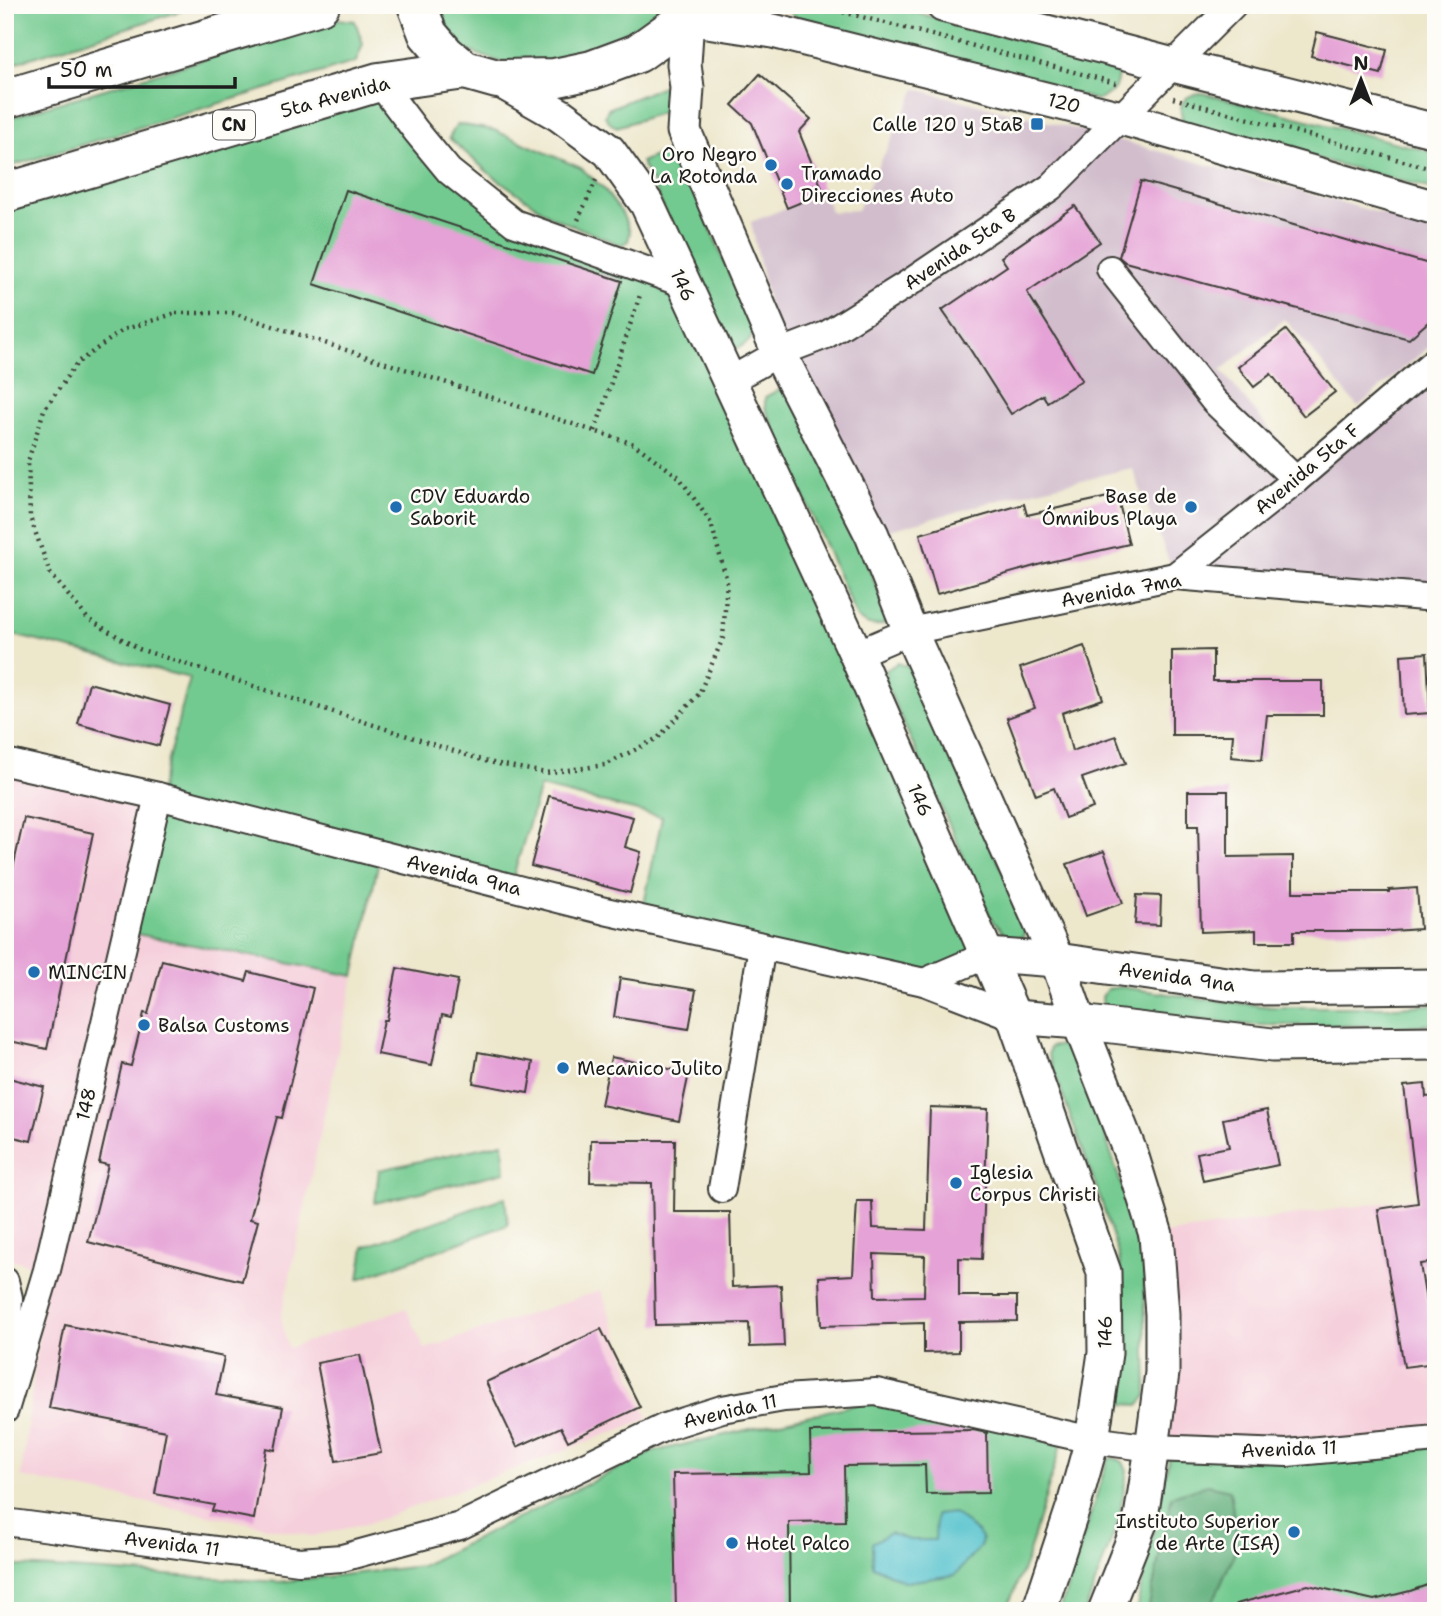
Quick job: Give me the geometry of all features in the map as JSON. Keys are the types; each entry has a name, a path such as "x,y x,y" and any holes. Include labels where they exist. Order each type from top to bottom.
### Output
{"highway":[{"path":"5,99 320,5"},
{"path":"417,5 428,34 446,55 481,74"},
{"name":"CN","path":"481,74 554,78 592,70 638,53 694,12"},
{"name":"5ta Avenida","path":"5,193 379,82 481,74"}],"main road":[{"path":"943,5 1436,131"},
{"path":"694,12 684,64 687,89 684,131 779,353 872,534 910,631 1057,960 1132,1157 1156,1236 1163,1314 1162,1373 1152,1448 1140,1523 1105,1611"},
{"name":"120","path":"694,12 1121,118 1436,208"},
{"name":"146","path":"481,74 560,115 609,150 647,204 856,654 1014,1017 1104,1272 1105,1353 1092,1440 1039,1611"},
{"name":"Avenida 9na","path":"987,955 1057,960 1255,988 1436,986"},
{"name":"Avenida 9na","path":"1014,1017 1272,1045 1436,1043"}],"street":[{"name":"Avenida 5ta B","path":"729,381 779,353 825,335 909,283 1051,187 1233,5"},
{"path":"379,82 449,171 514,223 682,282"},
{"path":"1110,268 1214,401 1296,480"},
{"name":"Avenida 5ta F","path":"1175,576 1296,480 1436,360"},
{"name":"Avenida 7ma","path":"856,654 910,631 1175,576 1436,598"},
{"name":"Avenida 9na","path":"5,762 158,796 605,911 924,982 1014,1017"},
{"name":"148","path":"5,1410 47,1270 158,796"},
{"path":"722,1189 762,946"},
{"name":"Avenida 9na","path":"924,982 987,955"},
{"path":"5,1281 9,1298 5,1393"},
{"name":"Avenida 11","path":"5,1522 299,1561 342,1558 460,1527 665,1427 722,1409 797,1397 876,1392 1092,1440 1152,1448 1287,1453 1436,1439"}],"path":[{"path":"816,5 1436,170"},
{"path":"568,242 609,150"},
{"path":"595,431 649,270"},
{"path":"176,313 233,313 595,431 634,444 679,477 711,523 727,580 723,638 699,694 658,738 605,765 546,773 488,762 139,649 88,619 73,601 50,573 30,517 28,461 44,410 77,363 123,330 176,313"}],"shaded area":[{"path":"916,89 1112,138 1436,229 1436,341 1358,407 1285,319 1221,370 1294,459 1307,482 1436,374 1436,598 1175,576 1132,468 1021,494 872,535 779,353 751,222 824,193 831,212 857,210"},
{"path":"5,761 158,796 127,932 354,976 281,1318 288,1348 406,1308 425,1349 601,1290 648,1419 370,1523 312,1536 21,1477 47,1270 5,1257"},
{"path":"1415,1198 1418,1222 1436,1220 1436,1611 1136,1611 1170,1455 1152,1448 1156,1235"}],"green space":[{"path":"5,5 200,5 5,66"},
{"path":"432,5 664,5 638,26 590,49 545,63 500,62 460,48"},
{"path":"788,5 888,5 1110,64 1118,72 1117,83 1110,93 1097,100 799,19 788,11"},
{"path":"338,19 355,21 363,44 356,62 5,168 5,119"},
{"name":"CDV Eduardo Saborit","path":"379,82 514,223 682,283 987,955 924,982 641,919 662,817 540,787 510,887 380,855 354,976 126,932 158,796 190,678 5,633 5,193"},
{"path":"668,84 664,112 617,127 605,116 608,109"},
{"path":"1202,93 1436,153 1436,190 1184,124 1181,111 1183,102 1190,96"},
{"path":"457,124 494,130 581,168 603,188 622,213 630,232 628,241 621,245 552,217 490,174 449,138"},
{"path":"676,147 754,332 749,341 739,348 730,346 721,339 641,162"},
{"path":"780,389 791,389 885,606 884,624 870,625 857,618 765,407 765,397"},
{"path":"897,663 911,667 1025,921 1024,936 1015,939 1005,934 993,922 884,680 886,670"},
{"path":"1121,987 1272,1007 1397,1007 1436,1004 1436,1024 1250,1025 1112,1010 1103,1006 1102,997 1107,989"},
{"path":"1062,1045 1073,1048 1079,1057 1124,1193 1144,1265 1147,1396 1139,1405 1120,1404 1118,1385 1122,1288 1119,1257 1048,1055 1050,1047"},
{"path":"503,1143 505,1172 375,1203 379,1170"},
{"path":"505,1197 508,1225 359,1279 364,1247"},
{"path":"866,1402 1062,1441 1027,1559 1006,1611 5,1611 5,1565 279,1582 421,1566 652,1452"},
{"name":"Instituto Superior de Arte (ISA)","path":"1436,1439 1436,1611 1209,1611 1238,1545 1172,1496 1148,1611 1136,1611 1170,1455"},
{"path":"1115,1458 1123,1462 1127,1471 1119,1519 1085,1611 1060,1611 1108,1459"},
{"path":"1208,1485 1230,1490 1238,1545 1209,1611 1148,1611 1172,1496"}],"water":[{"path":"954,1513 977,1532 982,1540 980,1547 955,1575 906,1582 873,1566 872,1543 890,1533 909,1540 935,1540 936,1515"}],"building":[{"path":"1317,32 1387,50 1381,74 1311,56"},
{"path":"760,74 811,119 799,132 824,193 787,208 752,123 732,105"},
{"path":"1141,181 1436,266 1436,315 1409,339 1125,262 1119,257"},
{"path":"346,190 622,281 592,375 314,284"},
{"path":"1075,206 1100,242 1027,292 1082,380 1047,402 1043,395 1011,414 942,310 1007,266 1001,257"},
{"path":"1286,330 1335,392 1304,416 1271,374 1254,387 1238,367"},
{"path":"1117,495 1129,544 1045,563 937,594 920,534 1024,504 1027,515"},
{"path":"1084,646 1103,699 1062,713 1072,751 1116,736 1126,763 1082,778 1093,808 1065,818 1054,788 1036,795 1007,718 1035,708 1020,668"},
{"path":"1213,650 1213,681 1323,681 1323,715 1267,715 1262,760 1231,757 1233,735 1172,735 1172,651"},
{"path":"1427,653 1430,713 1404,715 1401,655"},
{"path":"89,683 170,705 159,746 78,724"},
{"path":"1188,791 1228,791 1228,857 1293,856 1293,892 1389,892 1417,888 1420,929 1294,931 1294,942 1256,942 1256,930 1201,932 1198,826 1188,826"},
{"path":"549,796 633,817 625,847 641,852 630,893 531,866"},
{"name":"MINCIN","path":"24,818 93,833 47,1049 5,1040 5,905"},
{"path":"1104,851 1123,903 1086,916 1067,864"},
{"path":"1137,895 1161,896 1160,925 1135,924"},
{"path":"162,960 246,981 249,972 313,988 282,1118 277,1117 250,1219 258,1221 242,1281 88,1242 108,1165 99,1163 122,1064 131,1066 144,1013 148,1014"},
{"path":"397,968 458,980 451,1017 442,1015 432,1065 377,1054"},
{"path":"620,978 696,990 689,1029 614,1017"},
{"path":"478,1052 533,1062 528,1093 473,1083"},
{"path":"611,1057 689,1073 679,1121 601,1105"},
{"path":"5,1077 44,1087 31,1141 5,1135"},
{"path":"1425,1084 1426,1097 1436,1096 1436,1262 1420,1264 1436,1363 1404,1367 1378,1209 1418,1203 1404,1086"},
{"path":"930,1107 988,1109 982,1259 959,1258 959,1296 1017,1296 1017,1321 959,1322 959,1352 924,1353 924,1323 821,1326 819,1277 853,1275 857,1201 872,1201 873,1228 926,1230","holes":["874,1254 925,1256 924,1296 875,1297"]},
{"path":"1267,1110 1278,1165 1203,1181 1197,1153 1229,1147 1223,1119"},
{"path":"591,1140 675,1140 674,1212 730,1212 732,1287 781,1285 784,1346 750,1347 749,1323 655,1325 652,1183 590,1182"},
{"path":"65,1325 224,1357 216,1395 283,1407 275,1450 266,1448 254,1519 212,1511 214,1505 155,1494 166,1431 49,1408"},
{"path":"601,1329 640,1407 568,1441 561,1427 517,1447 486,1382"},
{"path":"360,1355 381,1453 336,1461 317,1363"},
{"path":"973,1430 987,1433 988,1493 926,1494 925,1465 844,1466 845,1521 789,1522 790,1611 676,1611 673,1474 811,1472 810,1432"},
{"path":"1436,1582 1436,1611 1237,1611 1236,1604 1308,1585 1374,1600"}],"place":[{"name":"Calle 120 y 5taB","path":"1037,124"},
{"name":"Oro Negro La Rotonda","path":"771,165"},
{"name":"Tramado Direcciones Auto","path":"787,184"},
{"name":"CDV Eduardo Saborit","path":"396,507"},
{"name":"Base de Ómnibus Playa","path":"1191,507"},
{"name":"MINCIN","path":"34,972"},
{"name":"Balsa Customs","path":"144,1025"},
{"name":"Mecanico Julito","path":"563,1068"},
{"name":"Iglesia Corpus Christi","path":"956,1183"},
{"name":"Instituto Superior de Arte (ISA)","path":"1294,1532"},
{"name":"Hotel Palco","path":"732,1543"}]}
